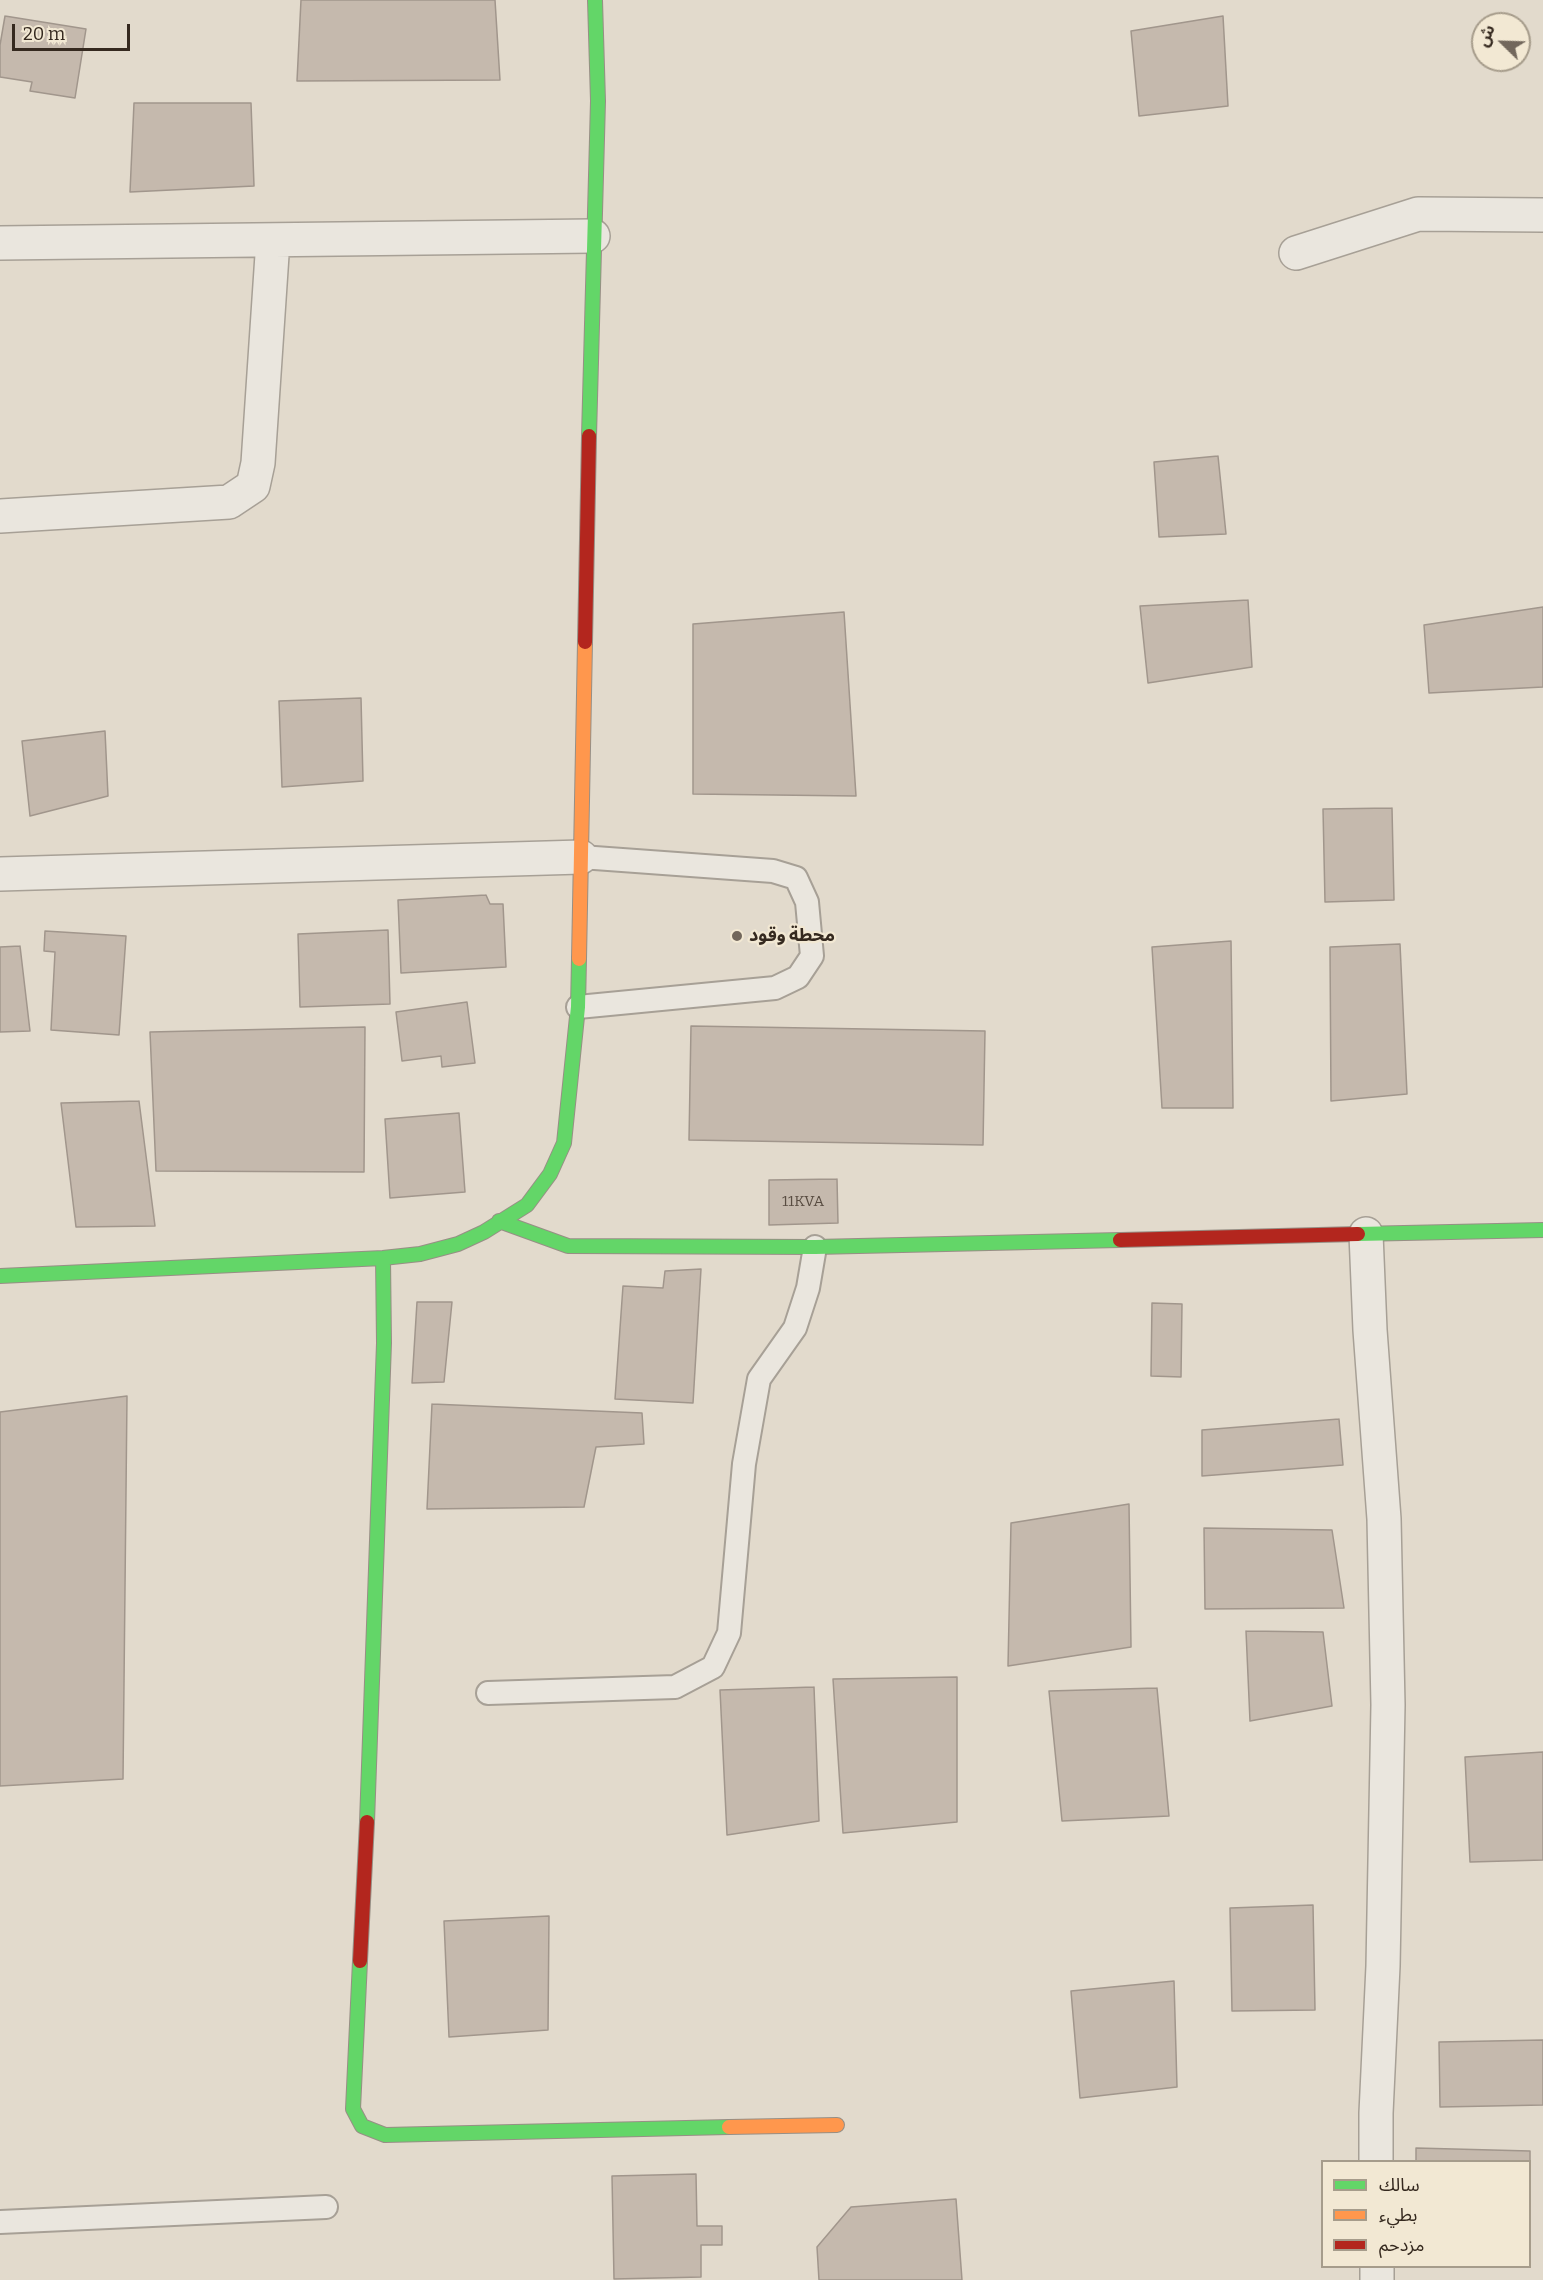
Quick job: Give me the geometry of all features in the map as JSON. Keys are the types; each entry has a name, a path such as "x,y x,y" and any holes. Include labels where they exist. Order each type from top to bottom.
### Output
{"street":[{"path":"0,1275 383,1258 420,1254 458,1244 484,1232 527,1205 550,1174 564,1143 578,1007 593,236 598,101 595,0"},
{"path":"1296,253 1418,214 1543,215"},
{"path":"0,243 593,236"},
{"path":"0,516 229,502 253,486 258,463 273,240"},
{"path":"0,874 581,858"},
{"path":"499,1221 568,1246 815,1247 1543,1230"},
{"path":"1366,1234 1370,1330 1384,1519 1388,1705 1376,2160"},
{"path":"383,1258 384,1343 371,1730 353,2109 362,2126 385,2135 837,2125"}],"lane":[{"path":"578,1007 775,988 798,977 812,956 807,902 796,878 773,871 581,858"},
{"path":"488,1693 675,1687 713,1667 729,1633 744,1464 759,1379 795,1328 808,1288 815,1247"},
{"path":"0,2222 326,2207"}],"building":[{"path":"301,0 495,0 500,80 297,81"},
{"path":"5,16 86,29 75,98 30,91 32,82 0,77 0,45"},
{"path":"1223,16 1228,106 1139,116 1131,31"},
{"path":"134,103 251,103 254,186 130,192"},
{"path":"1218,456 1226,534 1159,537 1154,462"},
{"path":"1248,600 1252,667 1148,683 1140,606"},
{"path":"1543,607 1543,687 1429,693 1424,625"},
{"path":"844,612 856,796 693,794 693,624"},
{"path":"361,698 363,781 282,787 279,701"},
{"path":"105,731 108,796 30,816 22,741"},
{"path":"1392,808 1394,900 1325,902 1323,809"},
{"path":"486,895 490,904 503,904 506,967 401,973 398,900"},
{"path":"388,930 390,1004 300,1007 298,934"},
{"path":"45,931 126,936 119,1035 51,1030 55,952 44,951"},
{"path":"1231,941 1233,1108 1162,1108 1152,947"},
{"path":"1400,944 1407,1094 1331,1101 1330,947"},
{"path":"20,946 30,1031 0,1032 0,947"},
{"path":"467,1002 475,1063 442,1067 441,1056 402,1061 396,1012"},
{"path":"691,1026 985,1031 983,1145 689,1140"},
{"path":"365,1027 364,1172 156,1171 150,1032"},
{"path":"139,1101 155,1226 76,1227 61,1103"},
{"path":"459,1113 465,1192 390,1198 385,1119"},
{"path":"837,1179 838,1223 769,1225 769,1180"},
{"path":"701,1269 693,1403 615,1399 623,1286 663,1288 665,1271"},
{"path":"417,1302 452,1302 444,1382 412,1383"},
{"path":"1152,1303 1182,1304 1181,1377 1151,1376"},
{"path":"127,1396 123,1779 0,1786 0,1412"},
{"path":"432,1404 642,1413 644,1444 596,1447 584,1507 427,1509"},
{"path":"1339,1419 1343,1465 1202,1476 1202,1430"},
{"path":"1129,1504 1131,1647 1008,1666 1011,1523"},
{"path":"1204,1528 1332,1530 1344,1608 1205,1609"},
{"path":"1246,1631 1323,1632 1332,1706 1250,1721"},
{"path":"957,1677 957,1822 843,1833 833,1679"},
{"path":"814,1687 819,1821 727,1835 720,1690"},
{"path":"1157,1688 1169,1816 1062,1821 1049,1691"},
{"path":"1543,1752 1543,1860 1470,1862 1465,1757"},
{"path":"1313,1905 1315,2010 1232,2011 1230,1908"},
{"path":"549,1916 548,2030 449,2037 444,1921"},
{"path":"1174,1981 1177,2087 1080,2098 1071,1991"},
{"path":"1543,2040 1543,2105 1440,2107 1439,2042"},
{"path":"1416,2148 1530,2151 1530,2160 1416,2160"},
{"path":"696,2174 697,2226 722,2226 722,2245 701,2245 701,2277 614,2279 612,2176"},
{"path":"956,2199 962,2280 819,2280 817,2247 851,2207"}],"traffic: fast":[{"path":"589,436 598,101 595,0"},
{"path":"0,1276 383,1258 420,1254 458,1244 484,1232 527,1205 550,1174 564,1143 578,1007 579,959"},
{"path":"499,1221 568,1246 815,1247 1120,1240"},
{"path":"1358,1234 1543,1230"},
{"path":"367,1822 384,1343 383,1258"},
{"path":"360,1961 353,2109 362,2126 385,2135 729,2127"}],"traffic: slow":[{"path":"579,959 585,642"},
{"path":"729,2127 837,2125"}],"traffic: jam":[{"path":"585,642 589,436"},
{"path":"1120,1240 1358,1234"},
{"path":"360,1961 367,1822"}],"place":[{"name":"محطة وقود","path":"737,936"}]}
